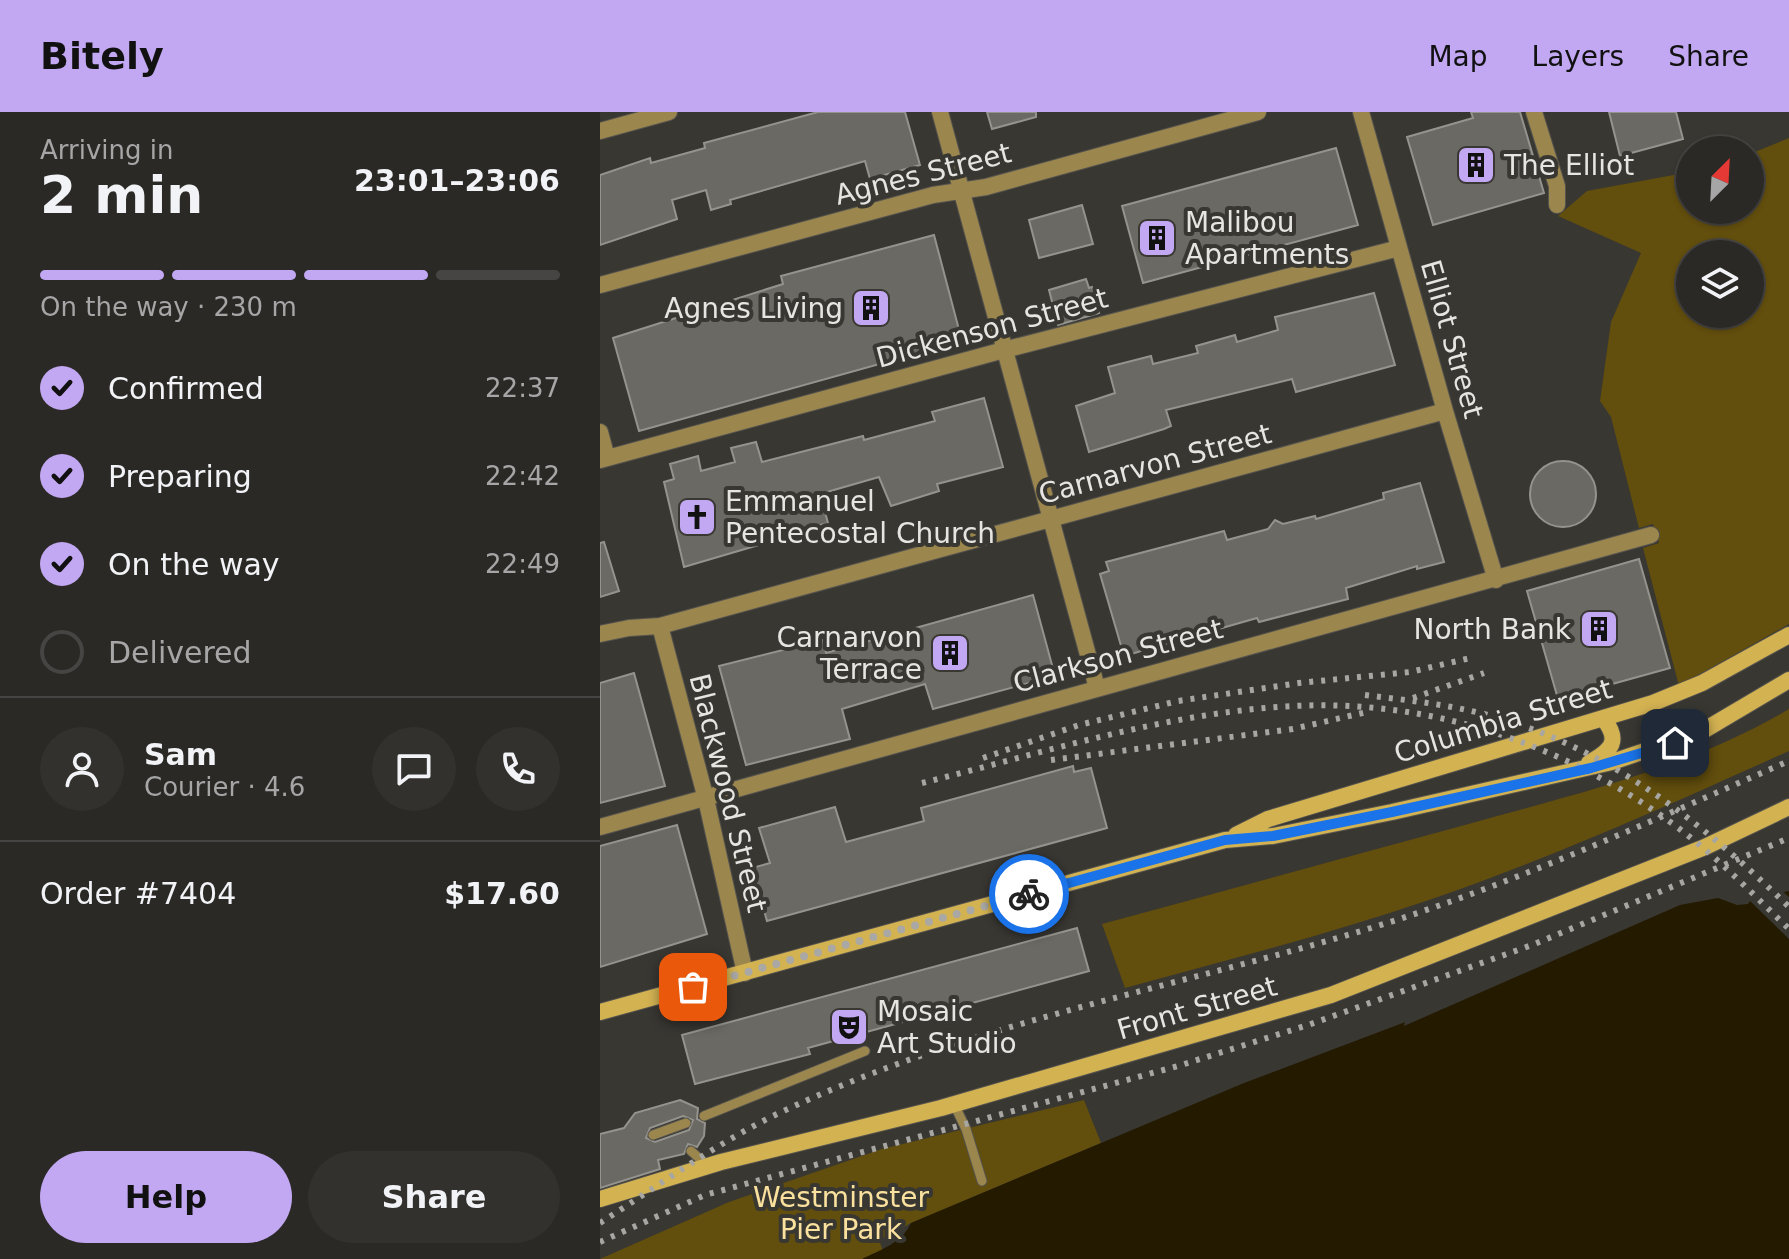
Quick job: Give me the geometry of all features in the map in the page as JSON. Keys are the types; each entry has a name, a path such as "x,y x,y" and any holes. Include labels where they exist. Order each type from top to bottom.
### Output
{"street":[{"path":"600,131 669,112"},
{"path":"940,112 1097,688"},
{"name":"Agnes Street","path":"600,285 933,195 986,187 1258,112"},
{"name":"Elliot Street","path":"1361,112 1496,580"},
{"path":"1534,112 1557,186 1557,205"},
{"name":"Dickenson Street","path":"603,459 1004,350 1399,248"},
{"name":"Carnarvon Street","path":"600,634 660,626 1445,411"},
{"path":"600,432 603,459"},
{"name":"Clarkson Street","path":"600,827 1651,535"},
{"name":"Blackwood Street","path":"660,626 706,799 745,973"},
{"name":"Columbia Street","path":"1225,840 1268,819 1603,718 1702,683 1789,635"},
{"name":"Columbia Street","path":"600,1012 1225,840 1303,830 1570,773 1675,743 1701,732 1789,680"},
{"path":"1570,773 1612,748 1614,735 1603,718"},
{"name":"Front Street","path":"600,1199 708,1166 954,1104 1331,995 1705,847 1789,807"}],"lane":[{"path":"704,1116 865,1051"},
{"path":"954,1104 966,1129 982,1181"},
{"path":"653,1135 670,1133 686,1123"},
{"path":"691,1151 708,1166"}],"green space":[{"path":"1789,138 1789,624 1679,686 1643,548 1659,543 1653,524 1639,528 1611,417 1600,401 1611,322 1641,253 1558,216 1587,191 1676,175 1676,224 1764,224 1764,148"},
{"path":"1789,709 1789,751 1611,830 1475,884 1392,912 1125,988 1102,924 1631,778 1712,748"},
{"name":"Westminster Pier Park","path":"1084,1100 1101,1143 911,1223 879,1240 886,1259 600,1259 729,1202 882,1149"}],"shaded area":[{"path":"1789,891 1789,1259 862,1259 896,1241 911,1223 1244,1083 1408,1021 1679,900 1714,894 1740,902"}],"pier":[{"path":"1780,889 1789,897 1789,939 1750,901 1737,905 1718,898 1680,905 1404,1026 1406,1017 1677,897 1714,890 1740,898"}],"building":[{"path":"818,112 905,112 920,165 870,179 865,161 730,200 731,204 711,210 706,190 672,200 677,219 600,245 600,175 650,158 651,163 705,148 704,143"},
{"path":"987,112 1036,112 1036,117 992,129"},
{"name":"The Elliot","path":"1471,112 1520,112 1544,193 1433,225 1407,137 1473,118"},
{"path":"1609,112 1676,112 1682,136 1676,136 1676,141 1620,156"},
{"path":"1336,148 1358,225 1143,283 1122,206"},
{"path":"1082,205 1093,244 1039,258 1029,220"},
{"path":"934,235 962,341 639,431 613,338 783,284 781,276"},
{"path":"1086,279 1089,288 1092,287 1099,313 1058,325 1049,290"},
{"path":"1374,293 1395,365 1296,392 1292,379 1166,410 1171,426 1089,452 1076,406 1115,393 1108,367 1151,356 1153,364 1198,353 1196,346 1235,335 1237,342 1278,330 1275,317"},
{"path":"984,398 1003,467 937,484 939,491 891,506 879,477 820,494 828,523 761,540 762,544 684,567 664,482 674,479 670,464 698,456 701,471 735,462 731,448 756,442 762,462 935,421 932,412"},
{"path":"1556,461 1570,461 1582,466 1591,475 1596,494 1594,507 1587,518 1570,527 1556,527 1544,522 1535,513 1530,501 1530,487 1535,475 1544,466"},
{"path":"1420,483 1444,562 1417,569 1417,566 1346,588 1348,599 1259,622 1257,618 1124,656 1100,574 1109,571 1106,562 1224,531 1227,540 1268,529 1275,520 1283,524 1315,516 1316,519 1384,499 1383,493"},
{"path":"604,542 619,591 600,597 600,543"},
{"name":"North Bank","path":"1639,559 1670,668 1558,699 1527,591"},
{"path":"1033,595 1055,676 933,709 925,684 842,709 850,739 746,765 719,666 823,640 826,653"},
{"path":"634,673 665,786 600,803 600,683"},
{"path":"1073,766 1074,772 1091,768 1107,828 767,921 752,868 770,863 759,828 835,807 846,842 924,821 921,808"},
{"path":"677,825 707,934 600,967 600,846"},
{"path":"1077,928 1089,971 808,1048 810,1054 695,1084 682,1035"},
{"path":"680,1100 698,1108 697,1119 705,1123 704,1136 697,1147 688,1144 684,1154 658,1160 660,1169 600,1188 600,1134 624,1128 635,1113","holes":["683,1116 693,1120 689,1130 655,1142 646,1138 650,1128"]}],"railway":[{"path":"983,758 1079,725 1178,701 1299,683 1410,672 1475,657"},
{"path":"1413,698 1484,673"},
{"path":"1365,695 1484,714 1570,745 1611,766 1686,817 1722,845 1789,907"},
{"path":"922,783 1106,736 1200,716 1294,706 1395,710 1494,732 1587,771 1631,796 1689,836 1789,929"},
{"path":"1051,760 1293,729 1371,711"},
{"path":"600,1223 730,1139 847,1083 994,1032 1296,950 1424,911 1582,850 1789,761"},
{"path":"600,1242 705,1195 1178,1066 1308,1025 1532,945 1789,838"}],"way so far":[{"path":"693,987 1029,894"}],"place":[{"name":"The Elliot","path":"1476,165"},
{"name":"Malibou Apartments","path":"1157,238"},
{"name":"Agnes Living","path":"871,308"},
{"name":"Emmanuel Pentecostal Church","path":"697,517"},
{"name":"North Bank","path":"1599,629"},
{"name":"Carnarvon Terrace","path":"950,653"},
{"name":"Mosaic Art Studio","path":"849,1027"}],"route":[{"path":"1029,894 1225,840 1273,836 1392,812 1591,768 1675,743"}]}
